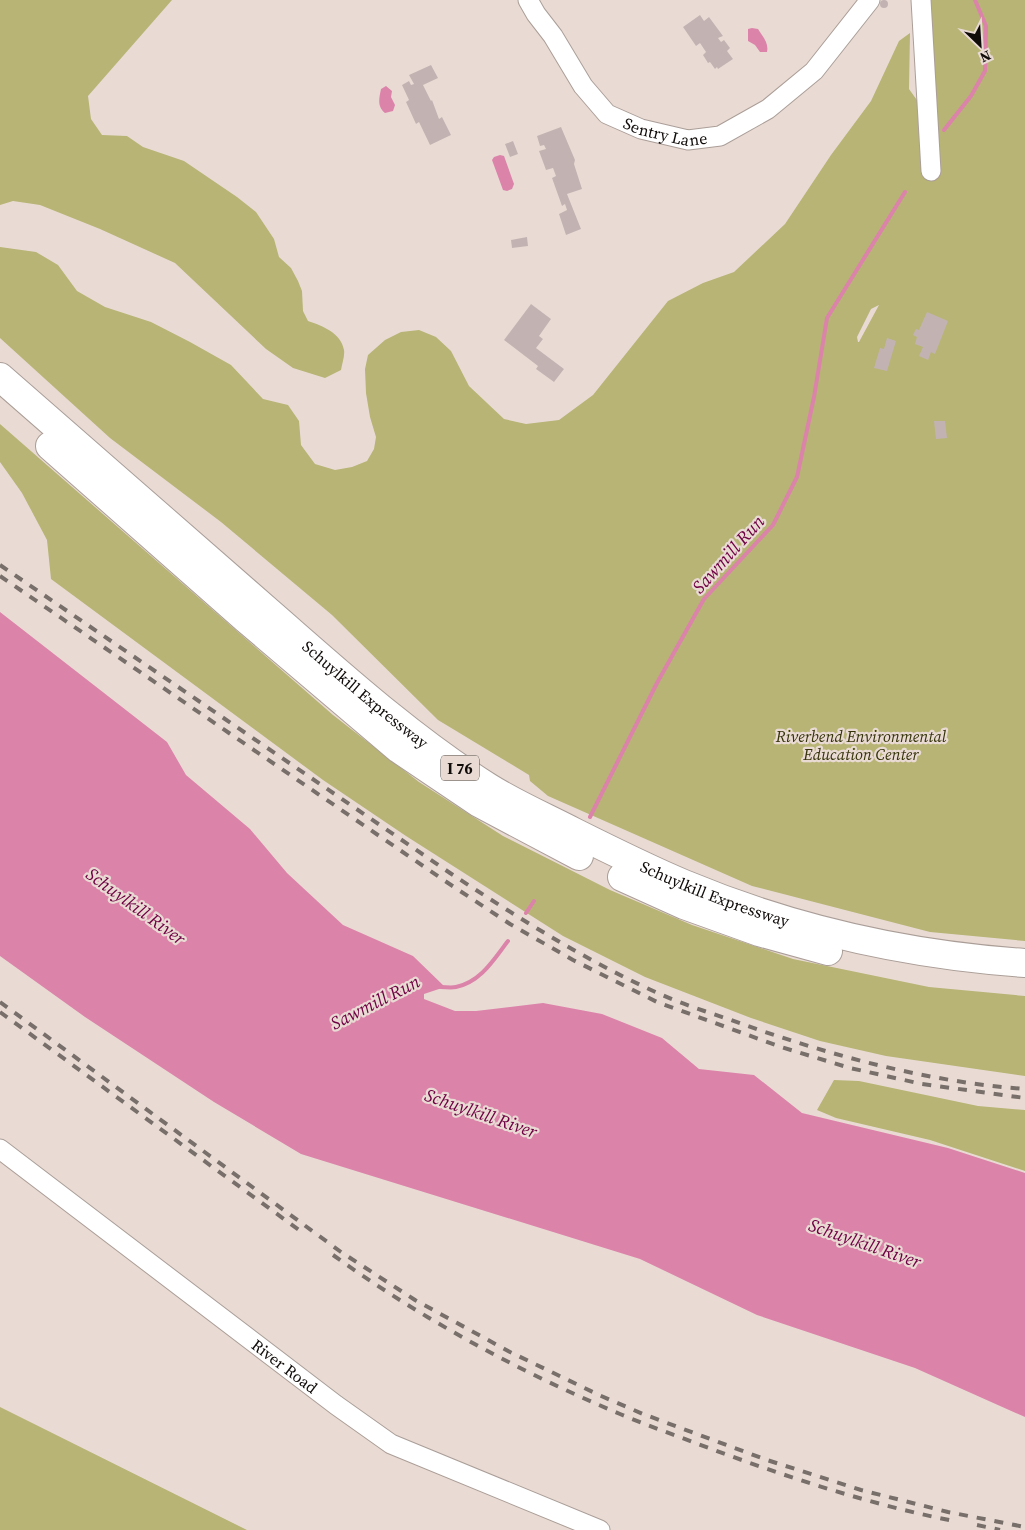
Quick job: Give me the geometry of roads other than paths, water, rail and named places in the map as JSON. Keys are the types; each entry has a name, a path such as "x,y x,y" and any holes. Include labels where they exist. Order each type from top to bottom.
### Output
{"highway":[{"name":"Schuylkill Expressway","path":"0,378 352,684 420,740 489,787 517,803 626,859 736,903 854,938 917,951 1025,963"},
{"name":"Schuylkill Expressway","path":"0,402 238,612 392,743 421,765 479,803 535,834 623,878 684,906 759,932 831,952 889,963 940,971 1025,980"}],"street":[{"name":"Sentry Lane","path":"528,0 553,36 583,86 607,114 642,129 688,140 720,136 768,109 814,71 870,0"},
{"path":"921,0 931,171"},
{"name":"River Road","path":"0,1149 336,1405 391,1444 600,1530"}],"water":[{"path":"748,29 758,29 764,37 767,52 760,52 755,45 748,41"},
{"path":"386,86 392,91 391,97 395,105 393,111 385,113 381,108 379,99 381,89"},
{"path":"500,155 504,156 514,184 512,189 507,191 503,190 492,160"},
{"name":"Schuylkill River","path":"0,612 167,742 186,775 250,829 287,873 343,925 413,956 445,987 424,994 424,999 455,1011 476,1011 543,1003 602,1014 662,1038 699,1069 754,1075 802,1113 948,1148 1025,1173 1025,1417 915,1368 757,1315 640,1259 301,1154 214,1102 85,1017 0,956"}],"waterway":[{"name":"Sawmill Run","path":"944,130 971,96 985,71 986,26 975,0"},
{"name":"Sawmill Run","path":"590,817 657,683 704,599 773,525 797,477 814,397 827,318 905,192"},
{"name":"Sawmill Run","path":"526,913 534,901"},
{"name":"Sawmill Run","path":"440,987 456,987 473,980 486,969 508,941"}],"railway":[{"path":"0,565 450,873 526,922 632,981 680,1002 776,1036 846,1057 917,1074 989,1086 1025,1089"},
{"path":"0,576 445,881 510,924 573,960 657,1002 781,1047 850,1068 922,1084 1025,1098"},
{"path":"0,1002 341,1252 415,1300 510,1352 643,1414 767,1460 861,1490 948,1512 1025,1527"},
{"path":"0,1012 299,1230"},
{"path":"333,1255 401,1301 472,1343 545,1380 620,1414 729,1456 824,1488 954,1521"},
{"path":"977,1525 1000,1530"}],"park label":[{"name":"Riverbend Environmental Education Center","path":"861,745"}]}
